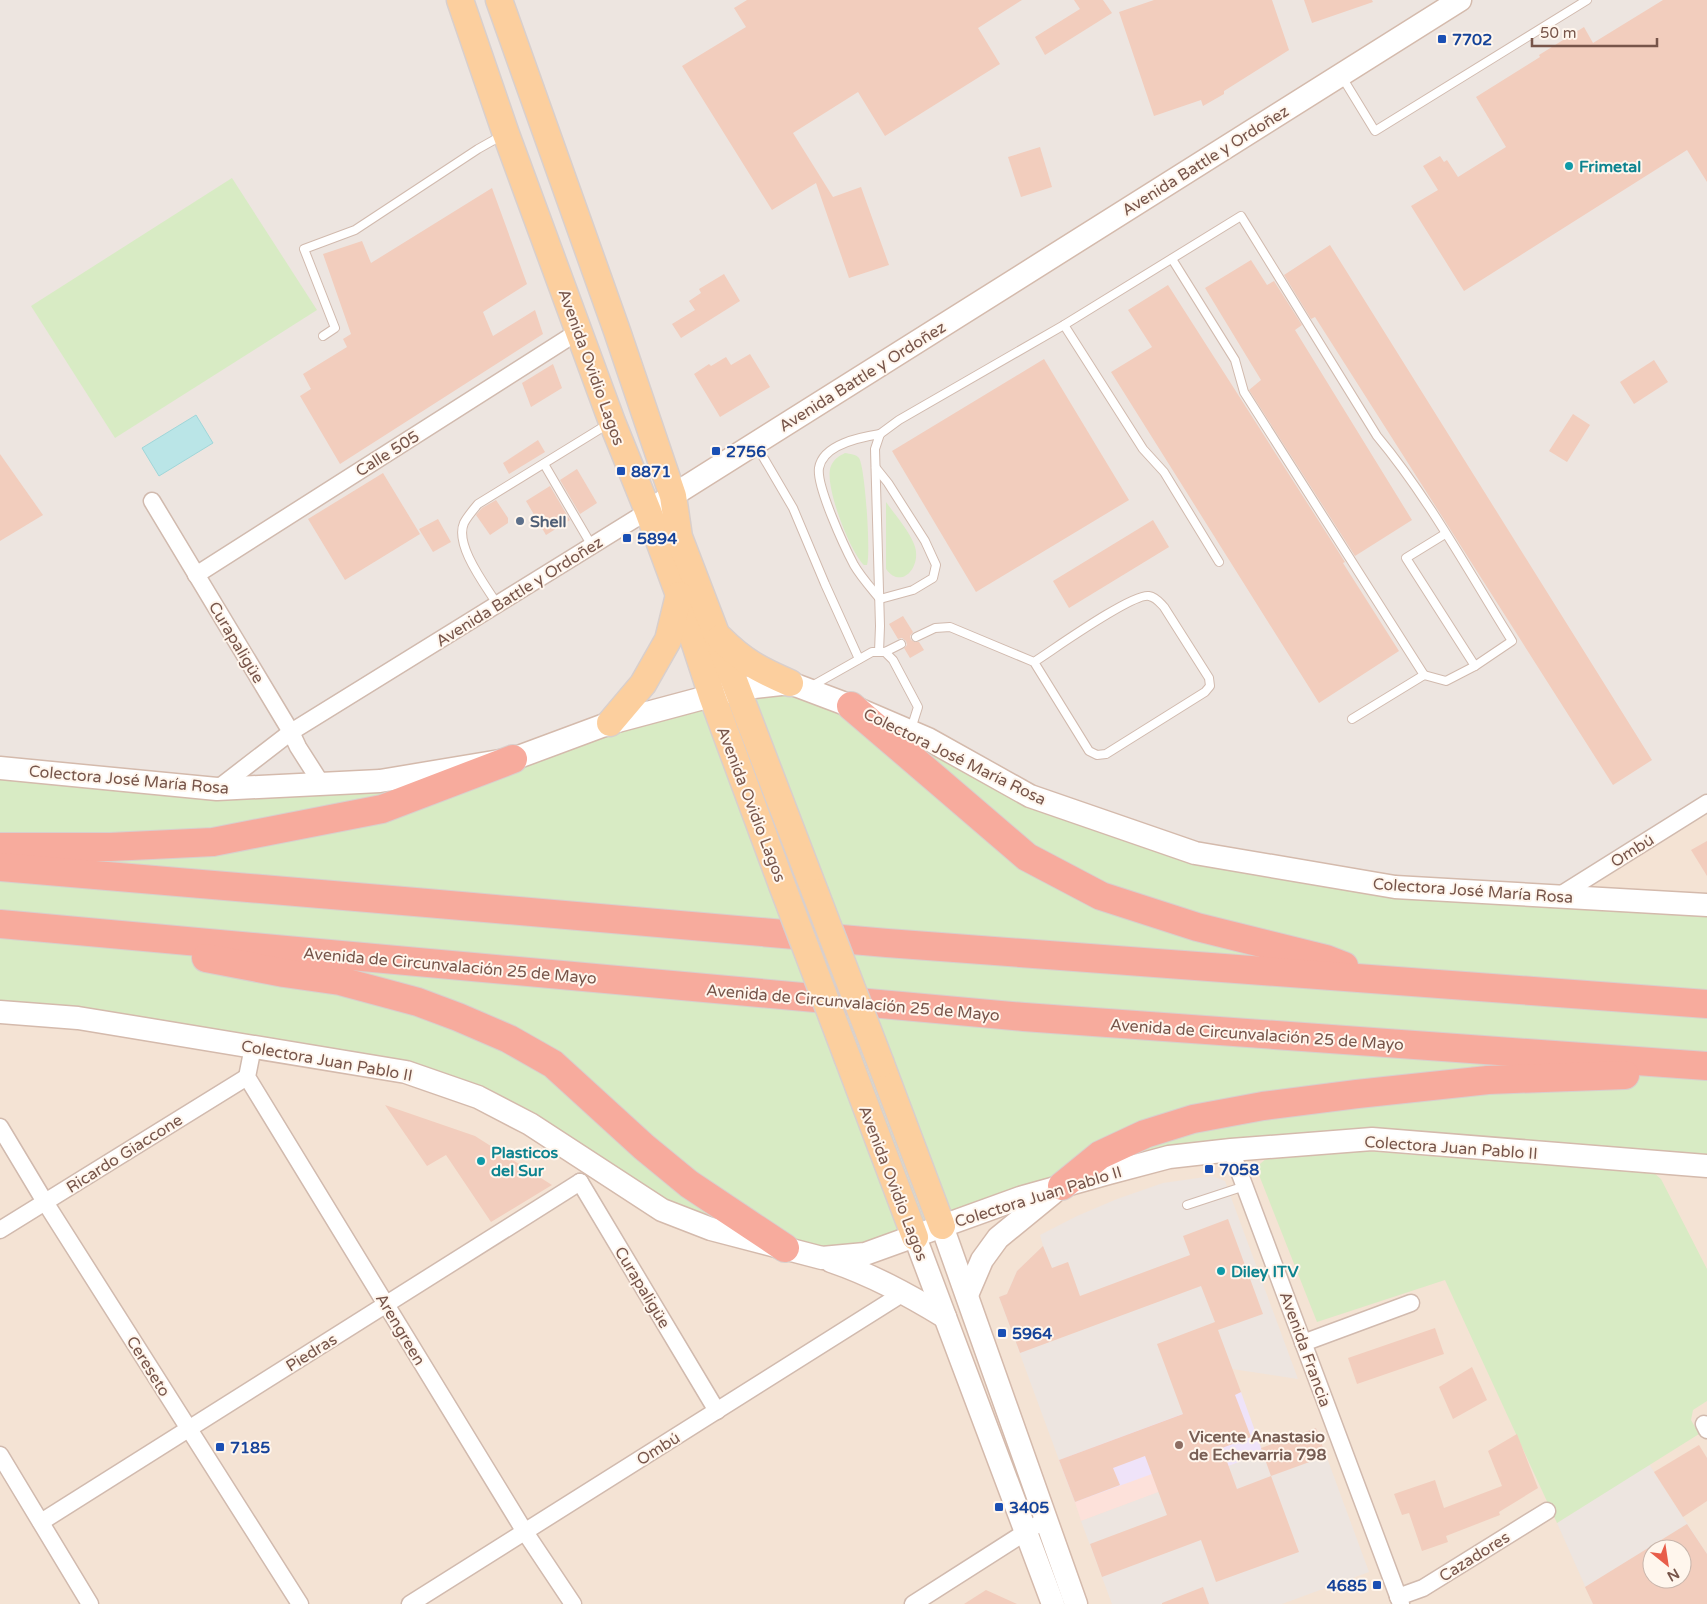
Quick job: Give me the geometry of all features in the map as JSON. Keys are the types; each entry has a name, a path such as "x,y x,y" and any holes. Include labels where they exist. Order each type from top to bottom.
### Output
{"highway":[{"path":"851,706 1027,857 1101,896 1197,927 1326,959 1378,979"},
{"path":"0,847 110,847 213,842 382,809 513,759"},
{"path":"0,867 887,943 1707,1004"},
{"name":"Avenida de Circunvalación 25 de Mayo","path":"0,924 1024,1017 1707,1067"},
{"path":"45,928 284,973 340,981 418,1002 501,1035 553,1064 644,1147 689,1184 785,1248"},
{"path":"1062,1186 1100,1155 1145,1134 1192,1119 1263,1106 1488,1080 1613,1075 1707,1067"}],"main road":[{"name":"Avenida Ovidio Lagos","path":"460,0 506,134 612,422 648,511 712,696 1053,1604"},
{"name":"Avenida Ovidio Lagos","path":"498,0 617,331 673,496 680,537 942,1226 1076,1604"},
{"name":"Avenida Battle y Ordoñez","path":"648,511 1460,0"},
{"path":"610,723 643,684 668,640 678,595"},
{"path":"717,636 738,656 760,670 798,686"},
{"name":"Colectora José María Rosa","path":"0,768 217,788 380,781 513,759 610,723 737,689 798,686 851,706 928,740 1030,796 1195,853 1395,887 1707,905"},
{"name":"Colectora Juan Pablo II","path":"0,1012 78,1018 406,1072 478,1097 530,1124 662,1210 711,1229 822,1258 865,1254 1023,1197 1062,1186 1169,1158 1232,1150 1372,1139 1707,1166"},
{"path":"967,1295 982,1260 998,1238 1062,1186"},
{"path":"822,1258 862,1272 906,1292 945,1316"}],"street":[{"name":"Calle 505","path":"196,575 579,332"},
{"name":"Curapaligüe","path":"152,501 321,783"},
{"name":"Avenida Battle y Ordoñez","path":"217,788 291,732 648,511"},
{"name":"Ombú","path":"1557,896 1707,803"},
{"path":"247,1076 253,1047"},
{"name":"Ricardo Giaccone","path":"0,1230 247,1076"},
{"name":"Arengreen","path":"247,1076 525,1532 573,1604"},
{"name":"Cereseto","path":"0,1127 45,1202 300,1604"},
{"name":"Avenida Francia","path":"1232,1150 1400,1600"},
{"path":"580,1182 588,1160"},
{"name":"Curapaligüe","path":"580,1182 716,1411"},
{"name":"Piedras","path":"41,1522 580,1182"},
{"name":"Ombú","path":"410,1604 906,1292"},
{"path":"1303,1343 1411,1303"},
{"path":"0,1455 90,1604"},
{"name":"Cazadores","path":"1400,1600 1423,1588 1547,1511"},
{"path":"913,1604 1046,1519"}],"lane":[{"path":"1341,75 1375,131 1587,0"},
{"path":"323,336 335,328 304,249 355,230 478,149 506,134"},
{"path":"880,599 855,567 834,521 822,489 819,468 825,456 840,445 858,438 880,434 899,420 1064,325 1172,258 1241,216 1377,436 1395,458 1445,534 1512,642 1475,666 1446,681 1424,675 1244,392 1235,360 1172,258"},
{"path":"1064,325 1143,449 1164,472 1219,562"},
{"path":"498,604 473,567 463,546 463,525 478,504 612,422"},
{"path":"880,434 875,449 882,652"},
{"path":"755,444 793,508 859,660"},
{"path":"544,464 592,546"},
{"path":"876,468 888,483 925,541 936,565 933,578 913,590 880,599"},
{"path":"1445,534 1406,558 1475,666"},
{"path":"916,637 935,628 950,627 1034,662 1089,751 1097,756 1106,754 1205,692 1210,686 1209,678 1164,607 1156,598 1147,596 1134,599 1114,610 1034,662"},
{"path":"798,686 859,660 872,652 882,652 902,644"},
{"path":"882,652 893,660 918,707 910,732"},
{"path":"1352,719 1424,675"},
{"path":"1187,1205 1245,1186"}],"shaded area":[{"path":"0,0 1707,0 1707,1604 0,1604"},
{"path":"0,0 1707,0 1707,803 1557,897 1395,887 513,759 270,785 0,768"},
{"path":"1212,1176 1225,1181 1298,1379 1232,1369 1241,1392 1059,1460 999,1297 1010,1293 1009,1289 1017,1271 1043,1246 1040,1235 1077,1216 1117,1199 1163,1183"},
{"name":"Vicente Anastasio de Echevarria 798","path":"1241,1392 1263,1453 1159,1492 1152,1474 1075,1502 1059,1460"},
{"path":"1316,1428 1369,1572 1282,1604 1112,1604 1081,1521 1263,1453 1261,1448"},
{"path":"1649,1464 1707,1554 1707,1604 1593,1604 1557,1523"},
{"path":"1152,1473 1159,1492 1081,1521 1075,1502"}],"green space":[{"path":"232,178 317,310 115,438 31,306"},
{"path":"845,453 858,457 861,464 868,528 867,565 864,565 858,558 845,532 831,487 831,466 837,458"},
{"path":"886,502 908,533 916,552 916,560 913,567 904,576 892,575 886,569"},
{"path":"790,683 1030,796 1195,853 1395,887 1707,905 1707,1166 1372,1139 1207,1153 865,1254 711,1229 587,1161 406,1072 0,1012 0,768 217,789 380,781"},
{"path":"1365,1151 1654,1173 1661,1179 1707,1269 1707,1401 1693,1410 1691,1420 1699,1434 1557,1523 1445,1280 1317,1322 1259,1175 1260,1164 1269,1156"}],"water":[{"path":"196,415 213,443 159,476 142,448"}],"building":[{"path":"747,0 1022,0 978,28 1000,64 885,136 858,92 793,133 833,197 861,187 889,265 849,278 816,183 772,210 682,66 746,27 734,8"},
{"path":"1074,0 1103,0 1112,13 1045,55 1035,37 1080,9"},
{"path":"1154,0 1272,0 1289,50 1203,106 1201,100 1154,116 1119,12"},
{"path":"1304,0 1372,0 1373,2 1312,23"},
{"name":"Frimetal","path":"1663,0 1707,0 1707,182 1687,150 1464,291 1411,206 1438,190 1423,166 1440,156 1444,162 1447,160 1458,177 1506,147 1476,97 1584,27 1593,43"},
{"path":"1040,147 1052,187 1021,197 1008,157"},
{"path":"492,188 527,284 483,312 493,336 535,310 543,334 340,464 300,396 311,389 303,374 347,347 343,339 351,334 323,254 362,241 371,263"},
{"path":"1330,245 1652,760 1613,785 1315,317 1311,319 1284,275"},
{"path":"1251,260 1267,285 1274,281 1302,325 1295,330 1412,520 1355,556 1249,390 1261,380 1205,288"},
{"path":"724,274 740,301 681,338 672,324 695,310 689,301 701,293 699,289"},
{"path":"1168,285 1345,562 1343,563 1399,651 1319,703 1111,372 1152,347 1128,310"},
{"path":"750,354 770,387 720,417 694,374 709,364 711,366 726,357 731,365"},
{"path":"1044,359 1129,500 976,592 892,451"},
{"path":"1654,360 1668,382 1634,404 1620,382"},
{"path":"553,364 562,388 531,407 522,383"},
{"path":"1573,414 1590,425 1567,462 1549,451"},
{"path":"538,440 545,452 509,474 503,463"},
{"path":"0,454 43,515 0,541"},
{"path":"577,469 597,503 580,514 560,480"},
{"path":"383,473 420,534 345,580 308,519"},
{"path":"550,486 570,520 546,535 526,501"},
{"path":"496,500 508,518 508,523 490,535 476,515 482,508"},
{"path":"438,519 451,542 433,552 419,529"},
{"path":"1153,520 1169,547 1069,608 1053,581"},
{"path":"903,616 913,632 910,636 911,640 919,642 924,650 910,658 904,648 907,645 906,641 902,638 898,639 889,624"},
{"path":"1707,841 1707,876 1691,850"},
{"name":"Plasticos del Sur","path":"385,1105 475,1136 552,1185 491,1222 446,1155 427,1166"},
{"path":"1228,1219 1263,1314 1218,1330 1241,1392 1235,1395 1251,1437 1222,1448 1237,1489 1271,1476 1299,1552 1216,1582 1201,1540 1102,1577 1090,1544 1167,1515 1145,1456 1113,1468 1120,1485 1075,1502 1059,1460 1183,1414 1157,1344 1215,1322 1201,1286 1020,1353 999,1297 1007,1294 1017,1271 1043,1246 1052,1268 1068,1262 1080,1296 1190,1255 1183,1236"},
{"path":"1435,1328 1444,1354 1357,1384 1348,1358"},
{"path":"1472,1367 1487,1400 1453,1419 1439,1387"},
{"path":"1316,1428 1326,1456 1271,1476 1261,1448"},
{"path":"1517,1434 1538,1488 1499,1512 1500,1515 1446,1536 1448,1542 1422,1551 1409,1513 1402,1515 1394,1494 1435,1480 1444,1508 1502,1486 1488,1451"},
{"path":"1699,1445 1707,1458 1707,1501 1683,1517 1654,1472"},
{"path":"1687,1524 1707,1554 1707,1604 1593,1604 1585,1587 1642,1552 1642,1589 1692,1589 1692,1539 1663,1539"},
{"path":"1203,1587 1209,1604 1162,1604 1162,1603"},
{"path":"986,1590 1017,1604 964,1604"}],"place":[{"name":"7702","path":"1442,39"},
{"name":"Frimetal","path":"1569,166"},
{"name":"2756","path":"716,451"},
{"name":"8871","path":"621,471"},
{"name":"Shell","path":"520,521"},
{"name":"5894","path":"627,538"},
{"name":"Plasticos del Sur","path":"481,1161"},
{"name":"7058","path":"1209,1169"},
{"name":"Diley ITV","path":"1221,1271"},
{"name":"5964","path":"1002,1333"},
{"name":"Vicente Anastasio de Echevarria 798","path":"1179,1445"},
{"name":"7185","path":"220,1447"},
{"name":"3405","path":"999,1507"},
{"name":"4685","path":"1377,1585"}]}
